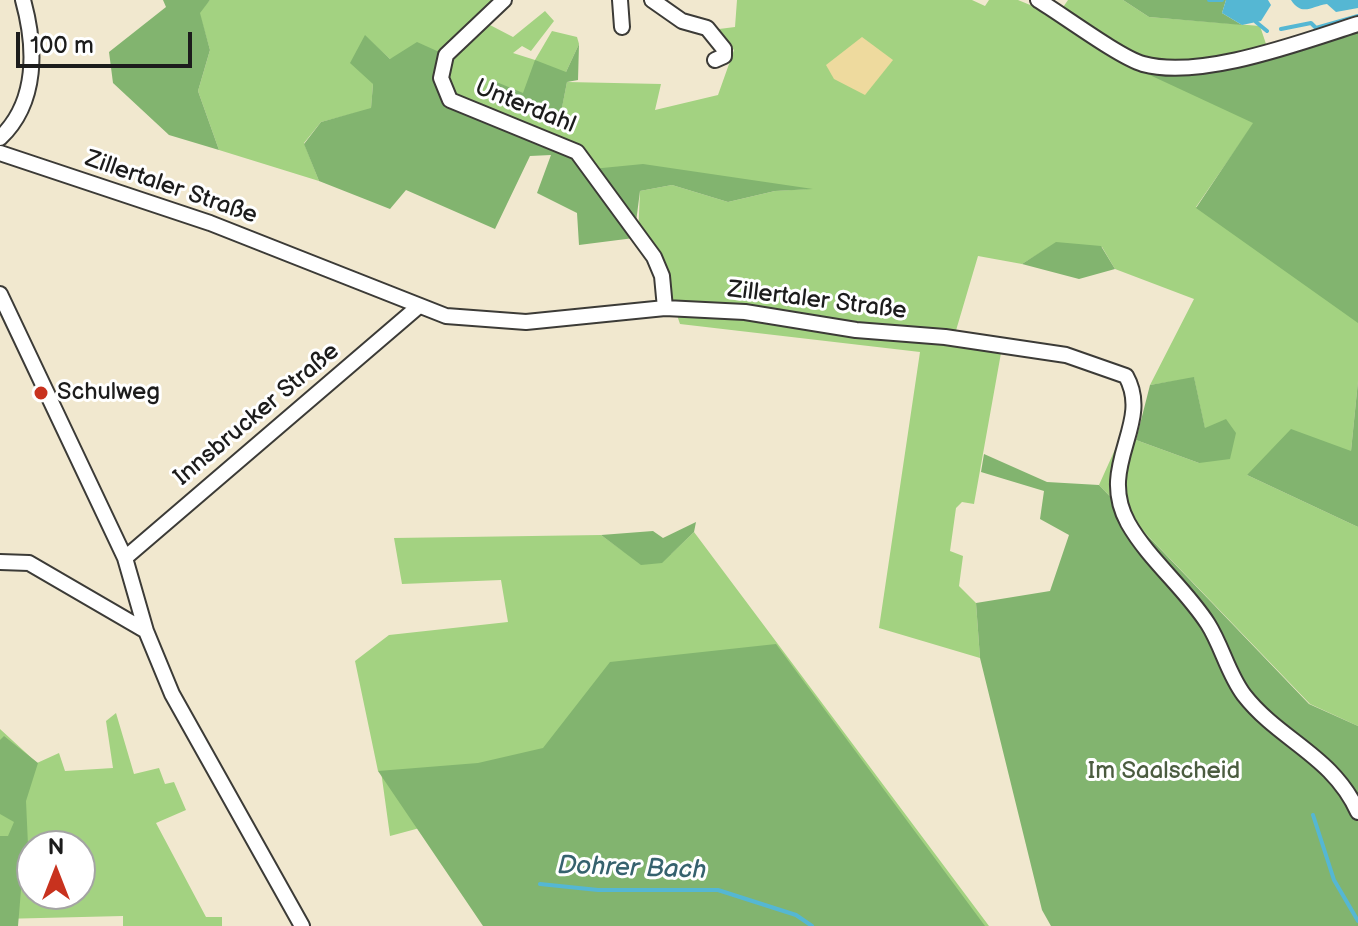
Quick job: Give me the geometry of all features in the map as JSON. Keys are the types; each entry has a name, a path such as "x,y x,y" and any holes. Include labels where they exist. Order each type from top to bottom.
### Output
{"street":[{"path":"0,138 15,121 31,79 32,51 23,0"},
{"name":"Unterdahl","path":"504,0 446,55 441,78 450,100 577,152 654,257 662,276 665,308"},
{"path":"620,0 622,27"},
{"path":"652,0 682,21 711,31 724,49 724,56 715,60"},
{"path":"1038,0 1140,63 1175,68 1279,49 1358,24"},
{"name":"Zillertaler Straße","path":"0,153 210,223 446,316 526,322 665,308 745,312 856,330 945,337 1066,355 1126,376 1135,392 1133,415 1115,485 1128,522 1208,624 1242,693 1341,779 1358,812"},
{"path":"0,294 125,558 146,631 172,694 302,926"},
{"name":"Innsbrucker Straße","path":"125,558 419,306"},
{"path":"0,562 29,563 146,631"}],"green space":[{"path":"163,0 210,0 200,13 210,50 198,91 219,150 169,135 113,83 109,52 166,7"},
{"path":"210,0 500,0 439,55 390,59 365,36 373,84 371,109 321,122 304,143 319,181 219,150 198,91 210,50 199,12"},
{"path":"737,0 972,0 985,6 989,0 1018,0 1057,16 1068,0 1123,0 1149,17 1260,26 1266,44 1201,63 1254,123 1196,207 1358,248 1358,381 1351,451 1247,475 1358,527 1358,726 1310,704 1099,485 1117,445 1136,440 1199,463 1205,429 1194,378 1150,385 1194,299 1115,269 1102,247 1056,243 1022,264 978,256 952,344 1001,353 974,504 962,502 956,508 950,551 963,556 959,586 976,603 980,658 879,628 920,352 680,324 652,242 638,237 640,191 672,185 728,202 775,191 807,189 716,176 591,169 450,100 447,54 488,24 513,37 545,11 554,21 531,51 522,46 513,53 535,60 552,31 577,37 579,44 566,72 559,122 567,82 661,84 655,110 718,95 734,50 718,35 719,29 735,27"},
{"path":"1123,0 1226,0 1222,13 1242,25 1149,17"},
{"path":"1358,18 1358,323 1196,208 1253,123 1139,70 1201,63"},
{"path":"365,35 390,59 417,42 446,55 450,100 577,152 592,169 643,164 813,189 775,191 728,202 672,185 640,191 634,238 579,245 577,213 537,193 551,155 530,156 495,229 406,190 390,209 319,181 304,144 321,122 371,108 373,84 350,63"},
{"path":"579,44 578,80 567,82 559,123 487,94 494,81 523,93 535,60 566,72"},
{"path":"1056,242 1101,246 1115,269 1079,279 1022,264"},
{"path":"1194,377 1205,428 1226,419 1236,433 1230,459 1199,463 1136,440 1150,385"},
{"path":"1358,381 1358,527 1247,475 1291,429 1351,451"},
{"name":"Im Saalscheid","path":"984,454 1047,482 1099,485 1309,704 1358,726 1358,926 1051,926 1042,910 980,658 976,603 1050,591 1069,535 1040,519 1044,491 981,472"},
{"path":"696,522 694,532 662,563 641,565 601,535 653,531 663,538"},
{"path":"694,532 989,926 524,926 479,812 390,836 381,771 378,771 355,661 389,635 508,622 501,580 402,584 394,538 601,535 623,551 671,554"},
{"path":"776,644 985,926 483,926 378,771 478,763 543,748 610,662"},
{"path":"116,713 134,774 159,768 165,784 174,782 186,810 156,823 206,917 222,917 222,926 123,926 123,916 0,919 0,729 37,763 59,753 65,771 113,768 106,721"},
{"path":"4,736 38,763 26,801 27,830 16,830 18,926 0,926 0,836 8,836 14,822 0,814 0,740"}],"sand":[{"path":"862,37 893,60 865,95 834,79 826,65"}],"water":[{"path":"1226,0 1268,0 1271,5 1261,21 1242,25 1222,13"},
{"path":"1291,0 1358,0 1358,8 1336,12 1327,4 1303,9"}],"waterway":[{"path":"1209,0 1222,0"},
{"path":"1281,29 1311,23 1316,28 1358,16"},
{"path":"1256,22 1267,31"},
{"path":"1313,815 1334,880 1358,921"},
{"name":"Dohrer Bach","path":"540,884 598,890 718,890 796,915 812,926"}],"place":[{"name":"Schulweg","path":"41,393"}]}
